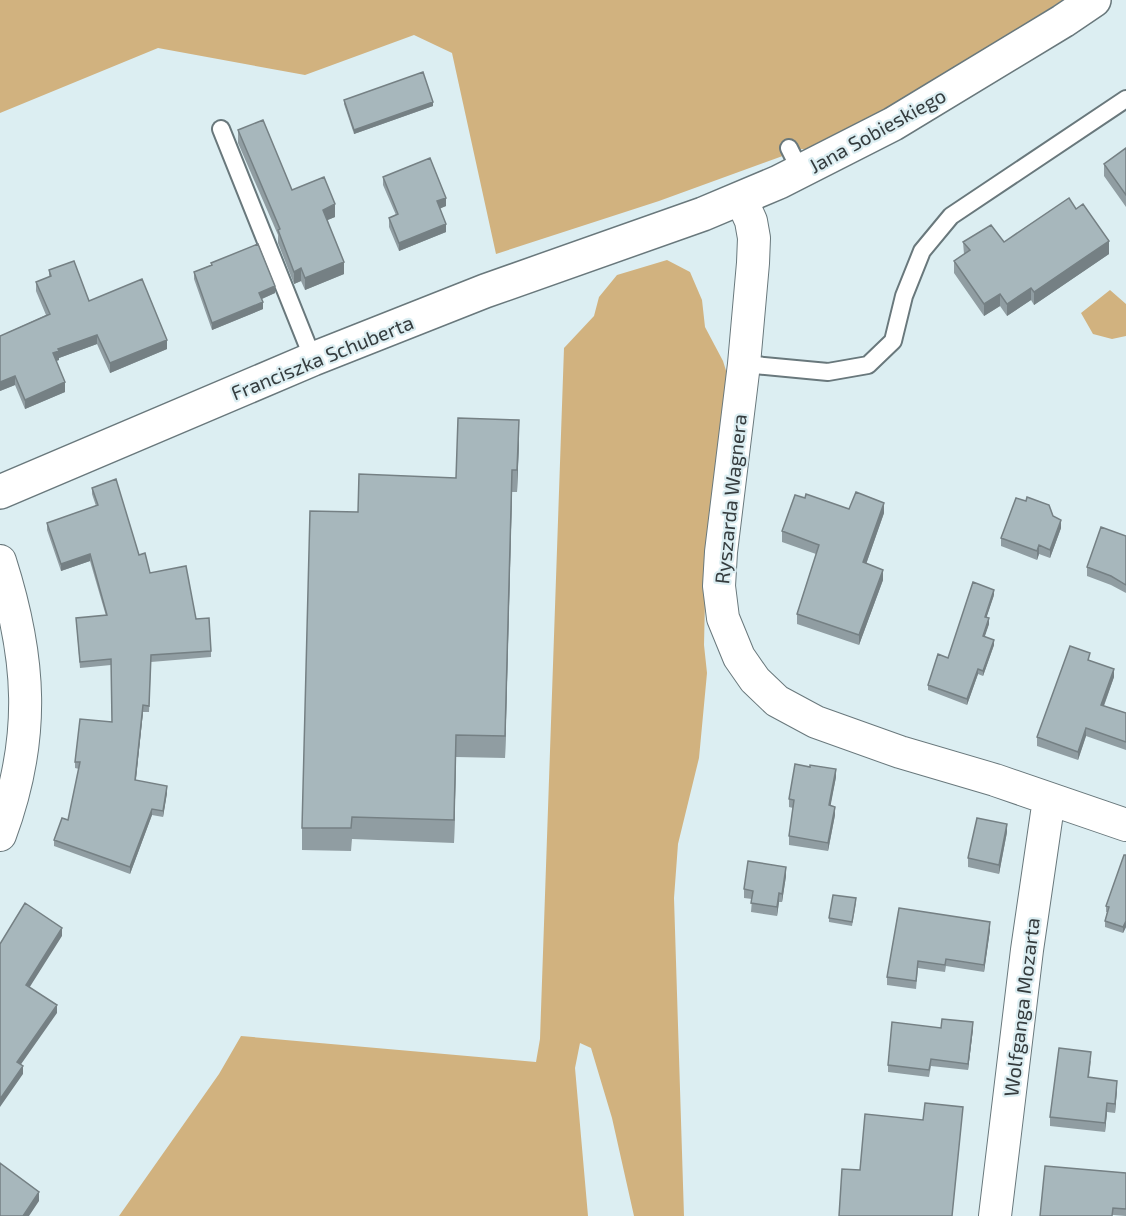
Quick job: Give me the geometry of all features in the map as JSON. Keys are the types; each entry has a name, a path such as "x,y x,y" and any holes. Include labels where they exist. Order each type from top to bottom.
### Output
{"main road":[{"name":"Jana Sobieskiego","path":"648,234 741,199 795,160 893,124 1094,0"},
{"name":"Franciszka Schuberta","path":"0,492 313,359 485,291 648,234"}],"street":[{"name":"Ryszarda Wagnera","path":"741,199 751,221 754,238 744,364 721,552 719,586 723,618 739,657 755,680 777,701 816,722 900,752 995,780 1126,825"},
{"path":"0,561 21,640 26,698 20,767 0,835"},
{"name":"Wolfganga Mozarta","path":"995,1216 1026,962 1049,799"}],"lane":[{"path":"744,364 828,372 868,365 893,341 904,296 922,251 951,216 1126,99"},
{"path":"221,129 313,359"}],"shaded area":[{"path":"0,0 1063,0 913,95 809,150 802,149 659,201 496,254 452,53 414,35 305,75 158,48 0,113"},
{"path":"667,260 690,272 702,300 705,327 723,361 728,377 706,556 704,645 707,673 699,758 678,844 674,898 684,1216 634,1216 612,1118 591,1048 580,1043 575,1068 588,1216 119,1216 219,1074 241,1036 536,1062 540,1039 564,348 594,316 599,297 617,275"},
{"path":"1110,290 1126,304 1126,336 1112,339 1093,334 1081,313"}],"building":[{"path":"423,72 433,102 354,130 344,100"},
{"path":"263,120 292,190 324,177 335,204 323,210 344,262 305,278 301,268 294,272 278,230 280,229 238,130"},
{"path":"1126,148 1126,195 1104,164"},
{"path":"430,158 446,198 437,201 446,224 399,243 389,218 398,214 383,177"},
{"path":"1069,198 1076,209 1083,204 1109,241 1034,292 1031,288 1007,304 1000,294 984,304 954,261 970,250 963,242 991,225 1004,242"},
{"path":"258,244 275,286 259,293 263,302 212,323 194,272"},
{"path":"74,261 89,301 142,279 167,340 110,363 97,335 58,349 59,351 53,353 65,382 25,400 15,376 0,382 0,336 50,314 36,282 51,276 49,270"},
{"path":"458,418 519,420 517,470 512,470 505,736 456,735 454,820 352,817 351,828 302,828 310,511 358,512 359,474 456,478"},
{"path":"116,479 139,555 145,553 150,573 186,566 196,619 209,618 211,651 151,655 149,706 143,705 135,780 167,786 163,811 152,809 130,867 54,840 62,818 68,820 80,762 75,762 80,719 112,722 111,659 80,662 76,618 107,615 90,554 61,564 47,523 98,505 92,488"},
{"path":"856,492 884,503 863,562 883,570 859,635 797,614 819,545 782,531 795,495 805,498 806,494 849,509"},
{"path":"1027,497 1049,505 1053,516 1061,520 1050,550 1039,545 1037,551 1001,538 1016,498 1026,501"},
{"path":"1101,527 1126,536 1126,585 1111,576 1087,567"},
{"path":"973,582 994,590 985,617 989,618 983,636 994,640 983,671 978,669 967,699 928,685 938,654 948,658"},
{"path":"1070,646 1090,653 1088,660 1114,669 1101,705 1126,713 1126,742 1086,728 1078,752 1037,737"},
{"path":"795,764 836,769 829,805 835,807 828,843 789,836 794,800 789,799"},
{"path":"977,818 1007,824 999,865 968,858"},
{"path":"1124,855 1126,855 1126,921 1123,927 1105,921 1109,907 1106,906"},
{"path":"748,861 786,867 782,894 779,893 777,907 751,903 753,891 744,889"},
{"path":"833,895 856,898 852,922 829,918"},
{"path":"25,903 62,928 26,985 57,1005 17,1062 23,1066 0,1099 0,944"},
{"path":"899,908 990,922 984,965 946,959 945,965 918,961 916,981 887,977"},
{"path":"942,1019 973,1022 968,1064 931,1059 929,1070 888,1065 892,1022 941,1028"},
{"path":"1059,1048 1091,1052 1088,1077 1117,1081 1115,1104 1107,1103 1105,1123 1050,1117"},
{"path":"925,1103 963,1107 952,1216 839,1216 842,1169 860,1170 865,1114 923,1120"},
{"path":"0,1163 39,1192 23,1216 0,1216"},
{"path":"1045,1166 1126,1173 1126,1209 1113,1208 1112,1216 1040,1216"}]}
